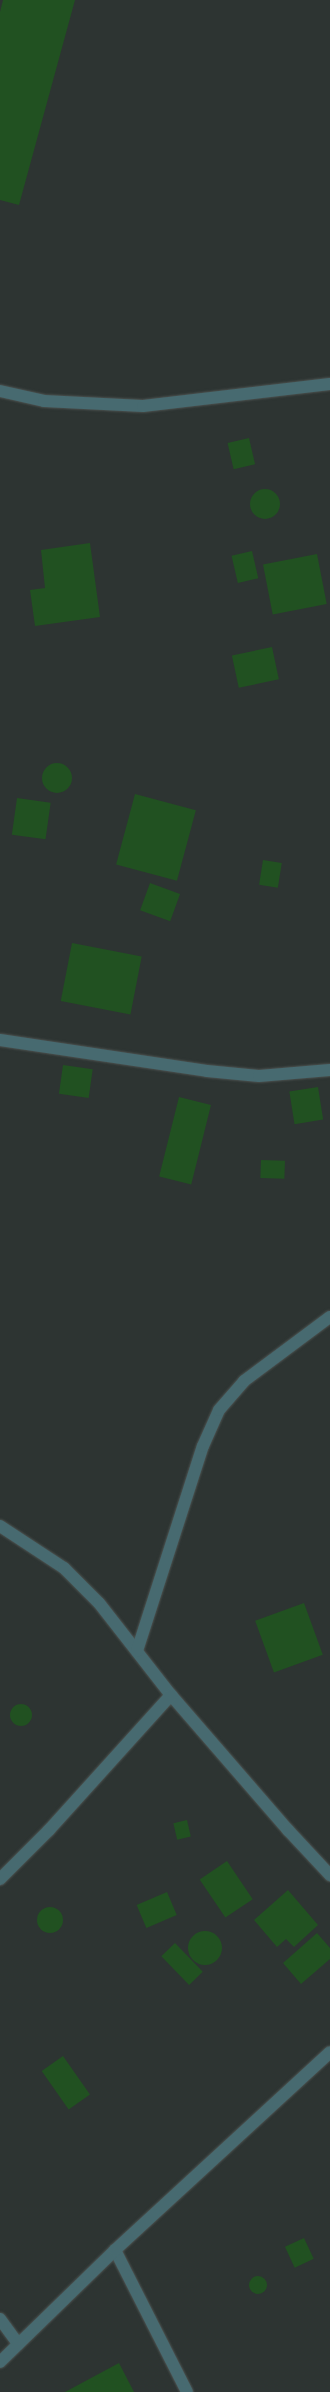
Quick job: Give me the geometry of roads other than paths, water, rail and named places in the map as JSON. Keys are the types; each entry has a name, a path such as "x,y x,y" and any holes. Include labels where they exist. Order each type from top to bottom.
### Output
{"street":[{"path":"0,391 44,401 143,406 330,384"},
{"path":"0,1040 214,1072 259,1076 330,1070"},
{"path":"136,1651 203,1446 219,1410 244,1381 330,1317"},
{"path":"0,1526 64,1568 99,1604 172,1695 288,1830 330,1874"},
{"path":"0,1879 49,1830 172,1695"},
{"path":"0,2362 115,2250 330,2052"},
{"path":"115,2250 187,2392"},
{"path":"0,2319 18,2344"}]}
